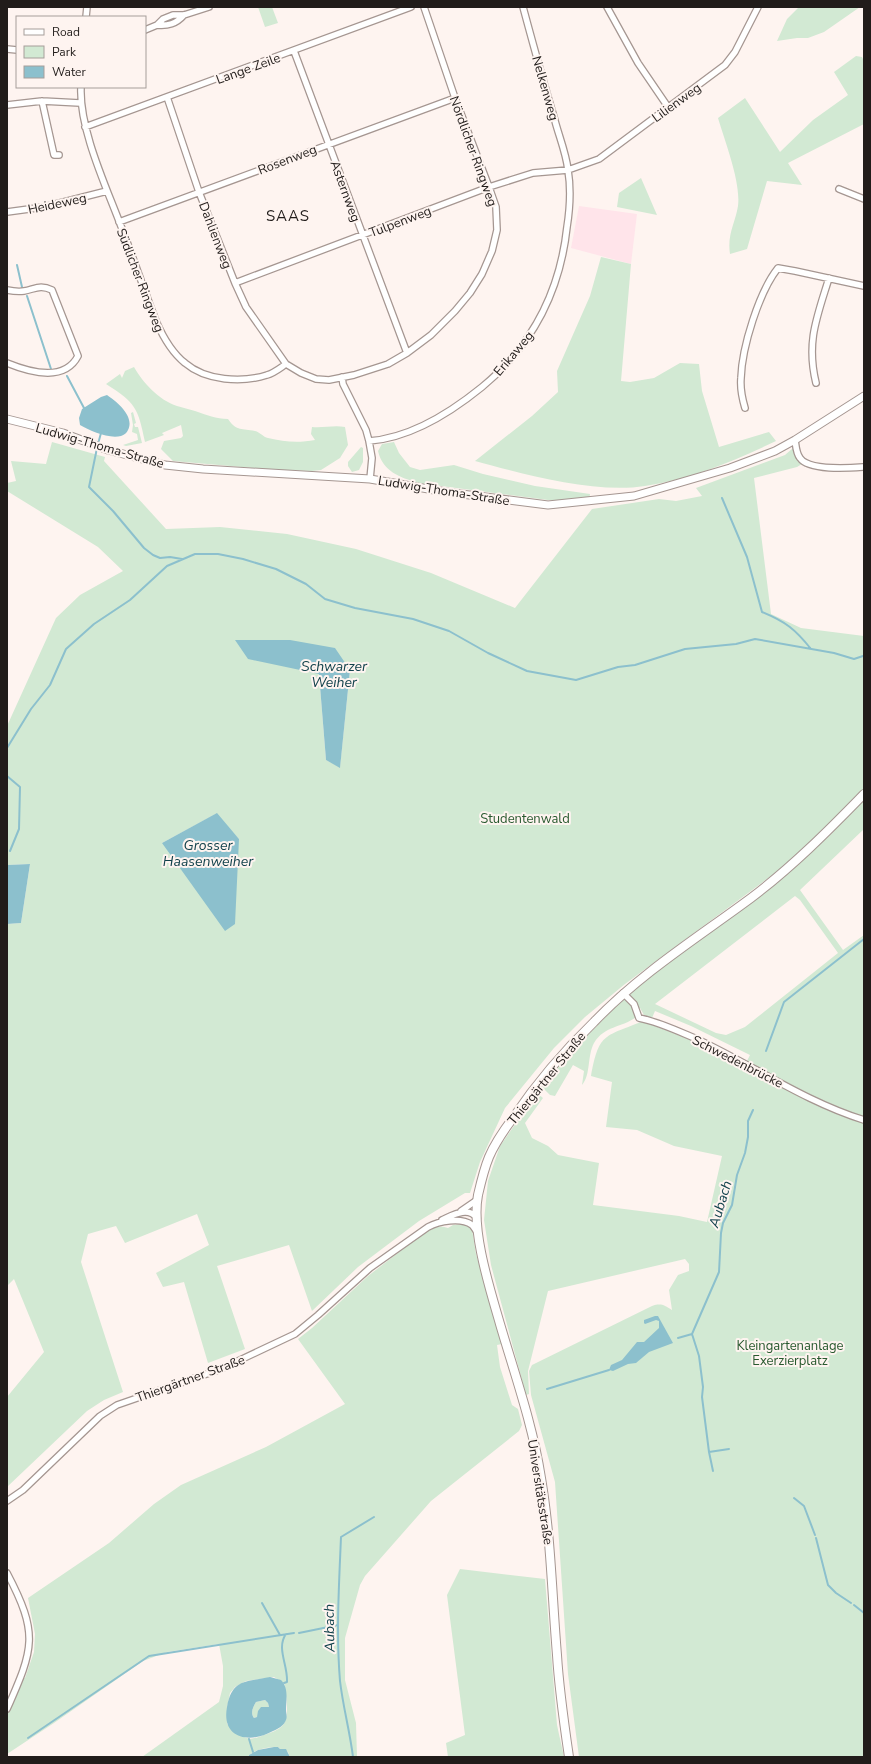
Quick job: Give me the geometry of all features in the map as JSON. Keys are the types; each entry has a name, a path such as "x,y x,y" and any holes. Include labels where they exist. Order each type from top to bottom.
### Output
{"main road":[{"name":"Thiergärtner Straße","path":"478,1233 478,1200 490,1155 502,1133 536,1086 576,1041 623,993 660,963 751,898 804,855 864,794"},
{"name":"Universitätsstraße","path":"478,1233 496,1309 534,1439 549,1539 557,1660 569,1757"}],"street":[{"path":"146,30 157,25 163,19 173,15 184,15 208,7"},
{"name":"Lange Zeile","path":"85,127 411,7"},
{"name":"Nördlicher Ringweg","path":"286,364 301,373 316,379 342,378 388,364 407,353 431,335 454,311 470,293 482,274 492,251 497,230 496,206 455,98 424,7"},
{"name":"Nelkenweg","path":"523,7 568,170"},
{"path":"607,7 638,63 668,107"},
{"name":"Lilienweg","path":"568,170 599,159 725,65 735,52 758,7"},
{"name":"Asternweg","path":"294,51 407,353"},
{"name":"Südlicher Ringweg","path":"81,88 80,103 85,127 107,191 163,338 174,354 185,364 199,373 214,377 232,379 268,375 286,364"},
{"name":"Dahlienweg","path":"167,97 199,192 235,283 246,307 286,364"},
{"name":"Rosenweg","path":"119,222 455,98"},
{"path":"7,105 42,101 80,103"},
{"path":"42,101 54,155 59,155"},
{"name":"Tulpenweg","path":"235,283 489,186 533,173 568,170"},
{"name":"Erikaweg","path":"369,441 379,440 416,429 464,402 490,381 524,344 539,320 555,286 565,250 570,206 568,170"},
{"path":"839,189 864,199"},
{"name":"Heideweg","path":"7,212 44,207 107,191"},
{"path":"745,408 741,393 740,378 745,349 763,295 778,268 864,286"},
{"path":"816,383 812,358 812,334 829,278"},
{"path":"7,290 23,291 43,286 52,290 78,356 74,364 57,373 51,374 22,369 7,363"},
{"path":"342,378 343,384 366,430 372,458 370,479"},
{"name":"Ludwig-Thoma-Straße","path":"7,420 63,433 98,446 165,466 370,479 446,492 548,505 634,496 730,468 775,451 864,396"},
{"path":"795,440 798,454 807,464 824,467 864,467"},
{"name":"Schwedenbrücke","path":"623,993 634,1004 639,1018 687,1035 838,1112 864,1120"},
{"name":"Thiergärtner Straße","path":"7,1501 23,1490 100,1416 117,1406 221,1369 295,1334 370,1268 435,1223 467,1208 478,1200"},
{"path":"452,1215 467,1212 472,1213 477,1218"},
{"path":"435,1223 461,1222 471,1225 478,1233"},
{"path":"7,1574 18,1594 26,1616 30,1633 30,1644 21,1678 7,1709"}],"shaded area":[{"path":"579,206 637,214 631,264 571,248"}],"green space":[{"path":"258,7 272,7 278,23 265,27"},
{"path":"799,7 860,7 824,32 808,38 777,41 787,19"},
{"path":"856,56 862,57 864,61 864,124 788,163 802,185 767,181 747,249 730,254 729,247 737,212 738,196 732,162 718,118 745,98 780,152 813,120 848,95 834,72"},
{"path":"641,178 657,215 617,207 619,193"},
{"path":"601,257 631,264 621,381 630,382 654,378 680,363 699,364 702,391 719,447 769,432 776,441 696,474 662,483 625,488 582,485 559,481 515,472 475,461 532,416 558,392 557,371 590,296"},
{"path":"134,367 152,390 164,400 177,406 215,418 228,419 237,428 257,432 268,438 303,442 315,440 311,434 312,427 345,427 348,445 340,458 321,470 312,471 277,470 173,461 161,449 164,441 181,438 183,436 181,425 162,433 164,435 145,442 140,421 134,407 124,396 106,384 120,374 122,378 125,371"},
{"path":"133,412 136,423 134,424 135,427 138,427 142,443 126,446 123,445 138,440 137,434 132,432 133,425 131,413"},
{"name":"Studentenwald","path":"52,442 105,457 104,461 166,529 220,527 287,534 356,549 431,573 515,608 592,509 659,499 676,501 702,496 696,488 785,455 793,448 799,462 802,464 797,467 754,478 771,614 801,628 864,636 864,791 826,829 775,873 625,984 585,1017 554,1048 505,1108 480,1162 470,1193 465,1193 419,1221 358,1267 312,1311 289,1245 217,1266 245,1349 208,1363 184,1282 163,1287 156,1273 209,1245 197,1214 125,1243 116,1226 88,1234 81,1262 123,1392 104,1400 87,1411 7,1487 7,1397 44,1352 14,1279 7,1286 7,924 21,923 30,864 7,865 7,726 56,618 80,595 123,571 98,547 7,491 7,483 16,481 11,461 46,464","holes":["350,670 340,767 326,760 319,674","216,814 239,839 162,843"]},
{"path":"394,442 399,453 410,467 420,470 454,465 483,474 535,486 590,494 589,501 548,500 418,483 393,473 380,458 378,451 382,444"},
{"path":"361,447 363,448 363,462 359,470 352,472 348,466 348,462"},
{"name":"Kleingartenanlage Exerzierplatz","path":"864,800 864,829 800,890 843,950 864,935 864,1757 579,1757 568,1674 555,1482 531,1395 529,1371 532,1365 652,1306 662,1305 672,1310 669,1290 678,1275 689,1271 689,1264 685,1259 548,1291 528,1371 529,1394 526,1395 491,1265 484,1220 488,1181 500,1146 537,1093 543,1098 525,1123 532,1138 548,1146 558,1155 599,1163 593,1205 679,1216 707,1222 722,1156 674,1146 637,1130 606,1127 612,1082 591,1076 594,1062 600,1044 605,1039 618,1031 641,1022 645,1022 716,1050 762,1077 762,1071 747,1061 750,1055 691,1026 655,1011 652,1018 644,1015 640,1008 636,1011 636,1017 631,1021 608,1030 598,1037 590,1054 587,1076 582,1085 584,1071 573,1065 555,1096 550,1095 541,1086 575,1048 631,991 781,879 829,836","holes":["795,896 800,900 838,953 745,1027 726,1035 716,1033 655,1004"]},
{"path":"462,1224 472,1229 476,1254 502,1344 497,1345 500,1367 512,1405 518,1409 522,1425 519,1431 431,1501 365,1576 360,1585 345,1638 345,1680 356,1723 357,1757 290,1757 288,1752 278,1747 259,1750 249,1755 249,1757 142,1757 219,1702 223,1686 223,1666 219,1644 167,1652 143,1661 7,1754 7,1711 21,1678 25,1678 34,1652 35,1634 28,1598 109,1543 154,1504 181,1485 266,1447 345,1404 298,1339 368,1276 425,1232 436,1227 448,1228 453,1225","holes":["274,1677 284,1683 287,1705 286,1717 285,1722 279,1728 272,1732 249,1739 241,1736 227,1724 227,1708 230,1693 235,1687 246,1681"]},
{"path":"460,1569 545,1579 557,1725 564,1757 448,1757 446,1743 465,1735 447,1595"},
{"path":"265,1700 269,1707 263,1708 257,1717 254,1718 252,1712 256,1702"}],"water":[{"path":"107,395 124,410 129,420 130,425 128,431 121,436 116,437 105,435 94,432 80,425 79,418 82,409"},
{"name":"Schwarzer Weiher","path":"235,640 290,640 335,648 350,670 340,768 326,760 319,674 248,659"},
{"name":"Grosser Haasenweiher","path":"217,813 239,839 235,924 225,931 162,843"},
{"path":"30,864 21,923 7,924 7,865"},
{"path":"658,1316 673,1343 649,1352 636,1363 628,1364 613,1371 609,1370 611,1365 622,1360 637,1342 644,1342 659,1328 659,1321 656,1320 645,1324 644,1323 644,1320"},
{"path":"270,1677 281,1680 284,1683 286,1694 286,1720 280,1727 264,1735 247,1738 239,1736 228,1726 226,1718 229,1698 237,1686 242,1683","holes":["265,1700 269,1707 261,1707 258,1711 257,1717 254,1718 252,1712 256,1702"]},
{"path":"274,1747 286,1749 290,1757 249,1757 249,1755 258,1750"}],"waterway":[{"path":"17,265 22,287"},
{"path":"27,296 51,369"},
{"path":"67,376 84,408"},
{"path":"98,444 101,433"},
{"path":"97,448 89,487 113,511 144,548 153,555 160,558 170,557 182,559"},
{"path":"722,498 747,557 762,612 778,619 790,627 811,649"},
{"path":"7,748 31,709 50,685 66,649 94,624 130,600 167,566 195,554 218,554 243,559 276,569 306,584 325,599 355,608 413,619 449,631 488,653 527,671 576,680 618,667 635,665 685,649 736,644 755,639 834,653 854,659 863,656"},
{"path":"7,776 20,787 19,829 10,851"},
{"name":"Aubach","path":"766,1051 784,1002 864,939"},
{"name":"Aubach","path":"678,1338 692,1334 719,1272 723,1223 732,1205 737,1175 745,1153 748,1137 748,1121 753,1110"},
{"path":"692,1334 699,1356 703,1387 702,1397 709,1452 729,1449"},
{"name":"Aubach","path":"547,1389 609,1370"},
{"path":"709,1452 713,1471"},
{"path":"794,1498 804,1506 815,1535"},
{"name":"Aubach","path":"353,1757 341,1691 338,1645 341,1537 374,1517"},
{"path":"816,1538 828,1585 836,1593 851,1603"},
{"path":"262,1603 280,1635"},
{"path":"854,1605 864,1613"},
{"path":"299,1633 338,1625"},
{"path":"28,1738 149,1656 294,1633"},
{"path":"284,1683 287,1682 287,1676 282,1645 286,1634"},
{"path":"249,1739 253,1752"}],"district":[{"name":"SAAS","path":"288,216"}]}
